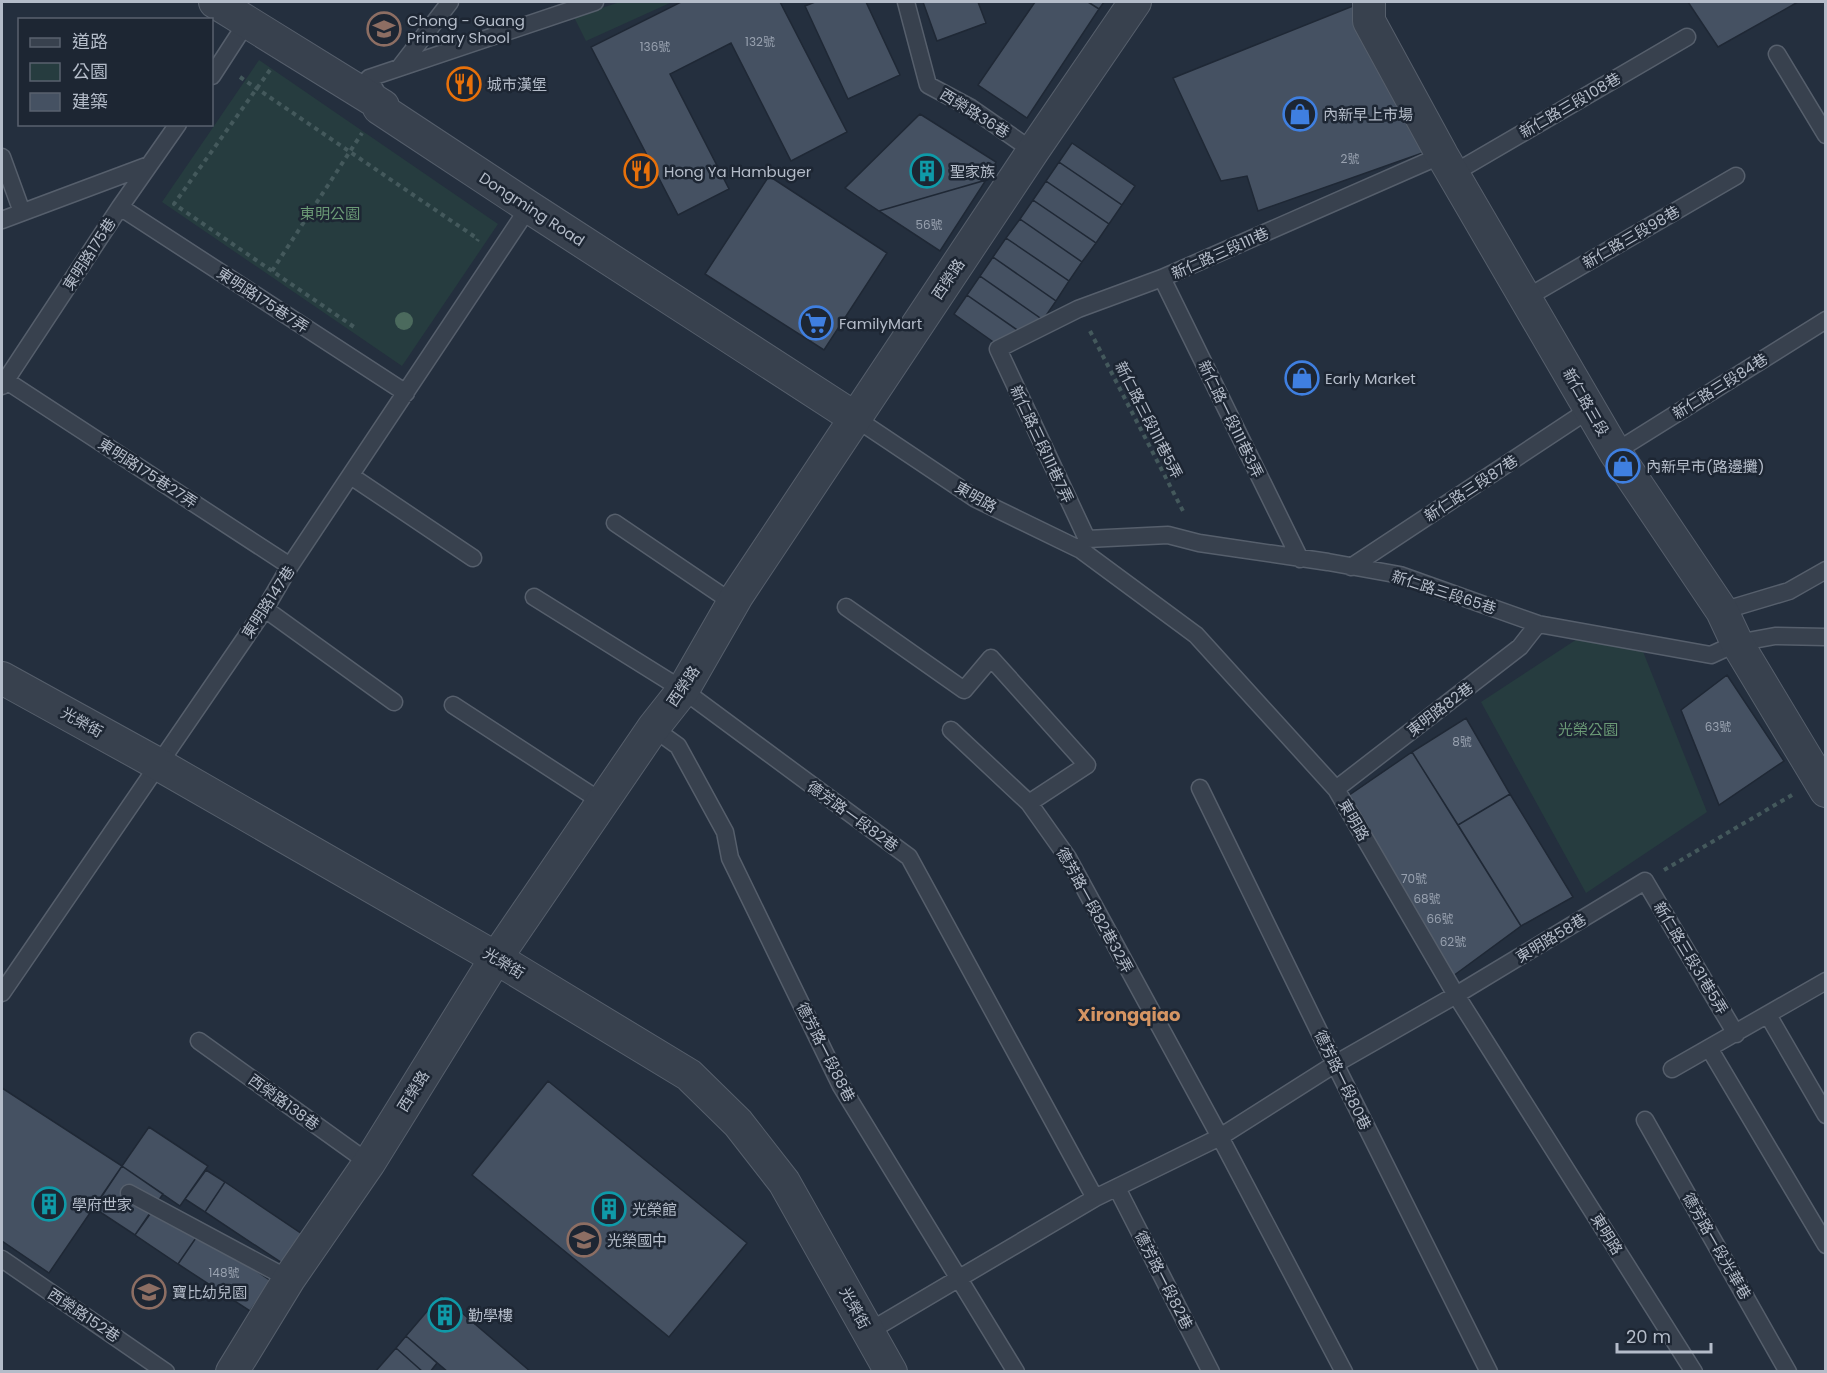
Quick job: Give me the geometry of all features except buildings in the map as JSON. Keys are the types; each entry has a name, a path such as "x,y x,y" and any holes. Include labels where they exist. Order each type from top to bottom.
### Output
{"street":[{"name":"Dongming Road","path":"215,2 381,107 529,207 855,418"},
{"name":"西榮路","path":"232,1371 290,1279 369,1163 495,958 653,728 683,690 733,603 1033,151 1135,2"},
{"name":"新仁路三段","path":"1369,2 1369,21 1448,164 1615,452 1722,611 1737,643 1822,785"},
{"name":"光榮街","path":"2,678 158,764 495,958 689,1076 738,1123 784,1182 891,1371"}],"lane":[{"path":"400,67 450,2"},
{"path":"381,107 369,78 595,2"},
{"name":"西榮路36巷","path":"906,2 928,85 971,108 1033,151"},
{"path":"213,74 247,22"},
{"name":"新仁路三段108巷","path":"1448,164 1687,37"},
{"path":"1777,54 1826,135"},
{"name":"東明路175巷","path":"3,383 177,126"},
{"path":"2,157 22,212"},
{"name":"新仁路三段111巷","path":"998,349 1078,309 1162,279 1448,164"},
{"path":"2,220 149,165"},
{"name":"新仁路三段98巷","path":"1526,298 1736,176"},
{"name":"東明路175巷7弄","path":"120,207 406,393"},
{"name":"東明路147巷","path":"2,993 265,609 290,566 529,207"},
{"name":"新仁路一段111巷3弄","path":"1162,279 1300,559"},
{"name":"新仁路三段84巷","path":"1615,452 1826,320"},
{"name":"新仁路三段111巷7弄","path":"998,349 1084,545"},
{"name":"東明路175巷27弄","path":"3,383 290,566"},
{"name":"新仁路三段87巷","path":"1351,567 1590,409"},
{"name":"東明路","path":"855,418 976,499 1084,545 1196,635 1336,789 1456,995 1694,1371"},
{"path":"351,476 473,558"},
{"path":"615,524 733,603"},
{"name":"新仁路三段65巷","path":"1084,545 1168,535 1199,543 1351,567 1400,576 1538,624 1711,655 1737,643 1775,636 1826,637"},
{"path":"1722,611 1789,591 1826,570"},
{"name":"德芳路一段82巷","path":"534,597 683,690 909,857 1095,1198"},
{"path":"846,607 964,690 991,658 1087,765 1029,803"},
{"path":"265,609 394,702"},
{"name":"東明路82巷","path":"1336,789 1520,647 1538,624"},
{"path":"453,705 602,802"},
{"name":"德芳路一段88巷","path":"653,728 678,746 725,832 730,858 841,1086 1016,1371"},
{"name":"德芳路一段82巷32弄","path":"951,730 1029,803 1068,858 1344,1371"},
{"name":"德芳路一段80巷","path":"1200,788 1335,1064 1490,1371"},
{"name":"東明路58巷","path":"868,1332 1095,1198 1220,1137 1335,1064 1456,995 1645,881"},
{"name":"新仁路三段31巷5弄","path":"1645,881 1736,1034"},
{"path":"1672,1069 1826,981"},
{"path":"1768,1015 1826,1115"},
{"name":"西榮路138巷","path":"199,1041 369,1163"},
{"path":"1710,1048 1826,1245"},
{"name":"德芳路一段光華巷","path":"1645,1120 1788,1371"},
{"name":"德芳路一段82巷","path":"1117,1188 1211,1371"},
{"path":"129,1193 290,1279"},
{"name":"西榮路152巷","path":"2,1259 166,1371"}],"path":[{"path":"359,331 174,204 257,89 478,239 471,249"},
{"path":"272,271 381,107"},
{"name":"新仁路三段111巷5弄","path":"1078,309 1199,543"},
{"path":"1645,881 1822,785"}],"green space":[{"path":"620,2 672,2 586,41 574,17"},
{"name":"東明公園","path":"259,60 498,224 402,366 162,202"},
{"name":"光榮公園","path":"1594,628 1640,644 1707,812 1586,893 1481,702"}],"place":[{"name":"Chong - Guang Primary Shool","path":"384,29"},
{"name":"城市漢堡","path":"464,84"},
{"name":"內新早上市場","path":"1300,114"},
{"name":"Hong Ya Hambuger","path":"641,171"},
{"name":"聖家族","path":"927,171"},
{"name":"FamilyMart","path":"816,323"},
{"name":"Early Market","path":"1302,378"},
{"name":"內新早市(路邊攤)","path":"1623,466"},
{"name":"學府世家","path":"49,1204"},
{"name":"光榮館","path":"609,1209"},
{"name":"光榮國中","path":"584,1240"},
{"name":"寶比幼兒園","path":"149,1292"},
{"name":"勤學樓","path":"445,1315"}],"district":[{"name":"Xirongqiao","path":"1129,1014"}]}
